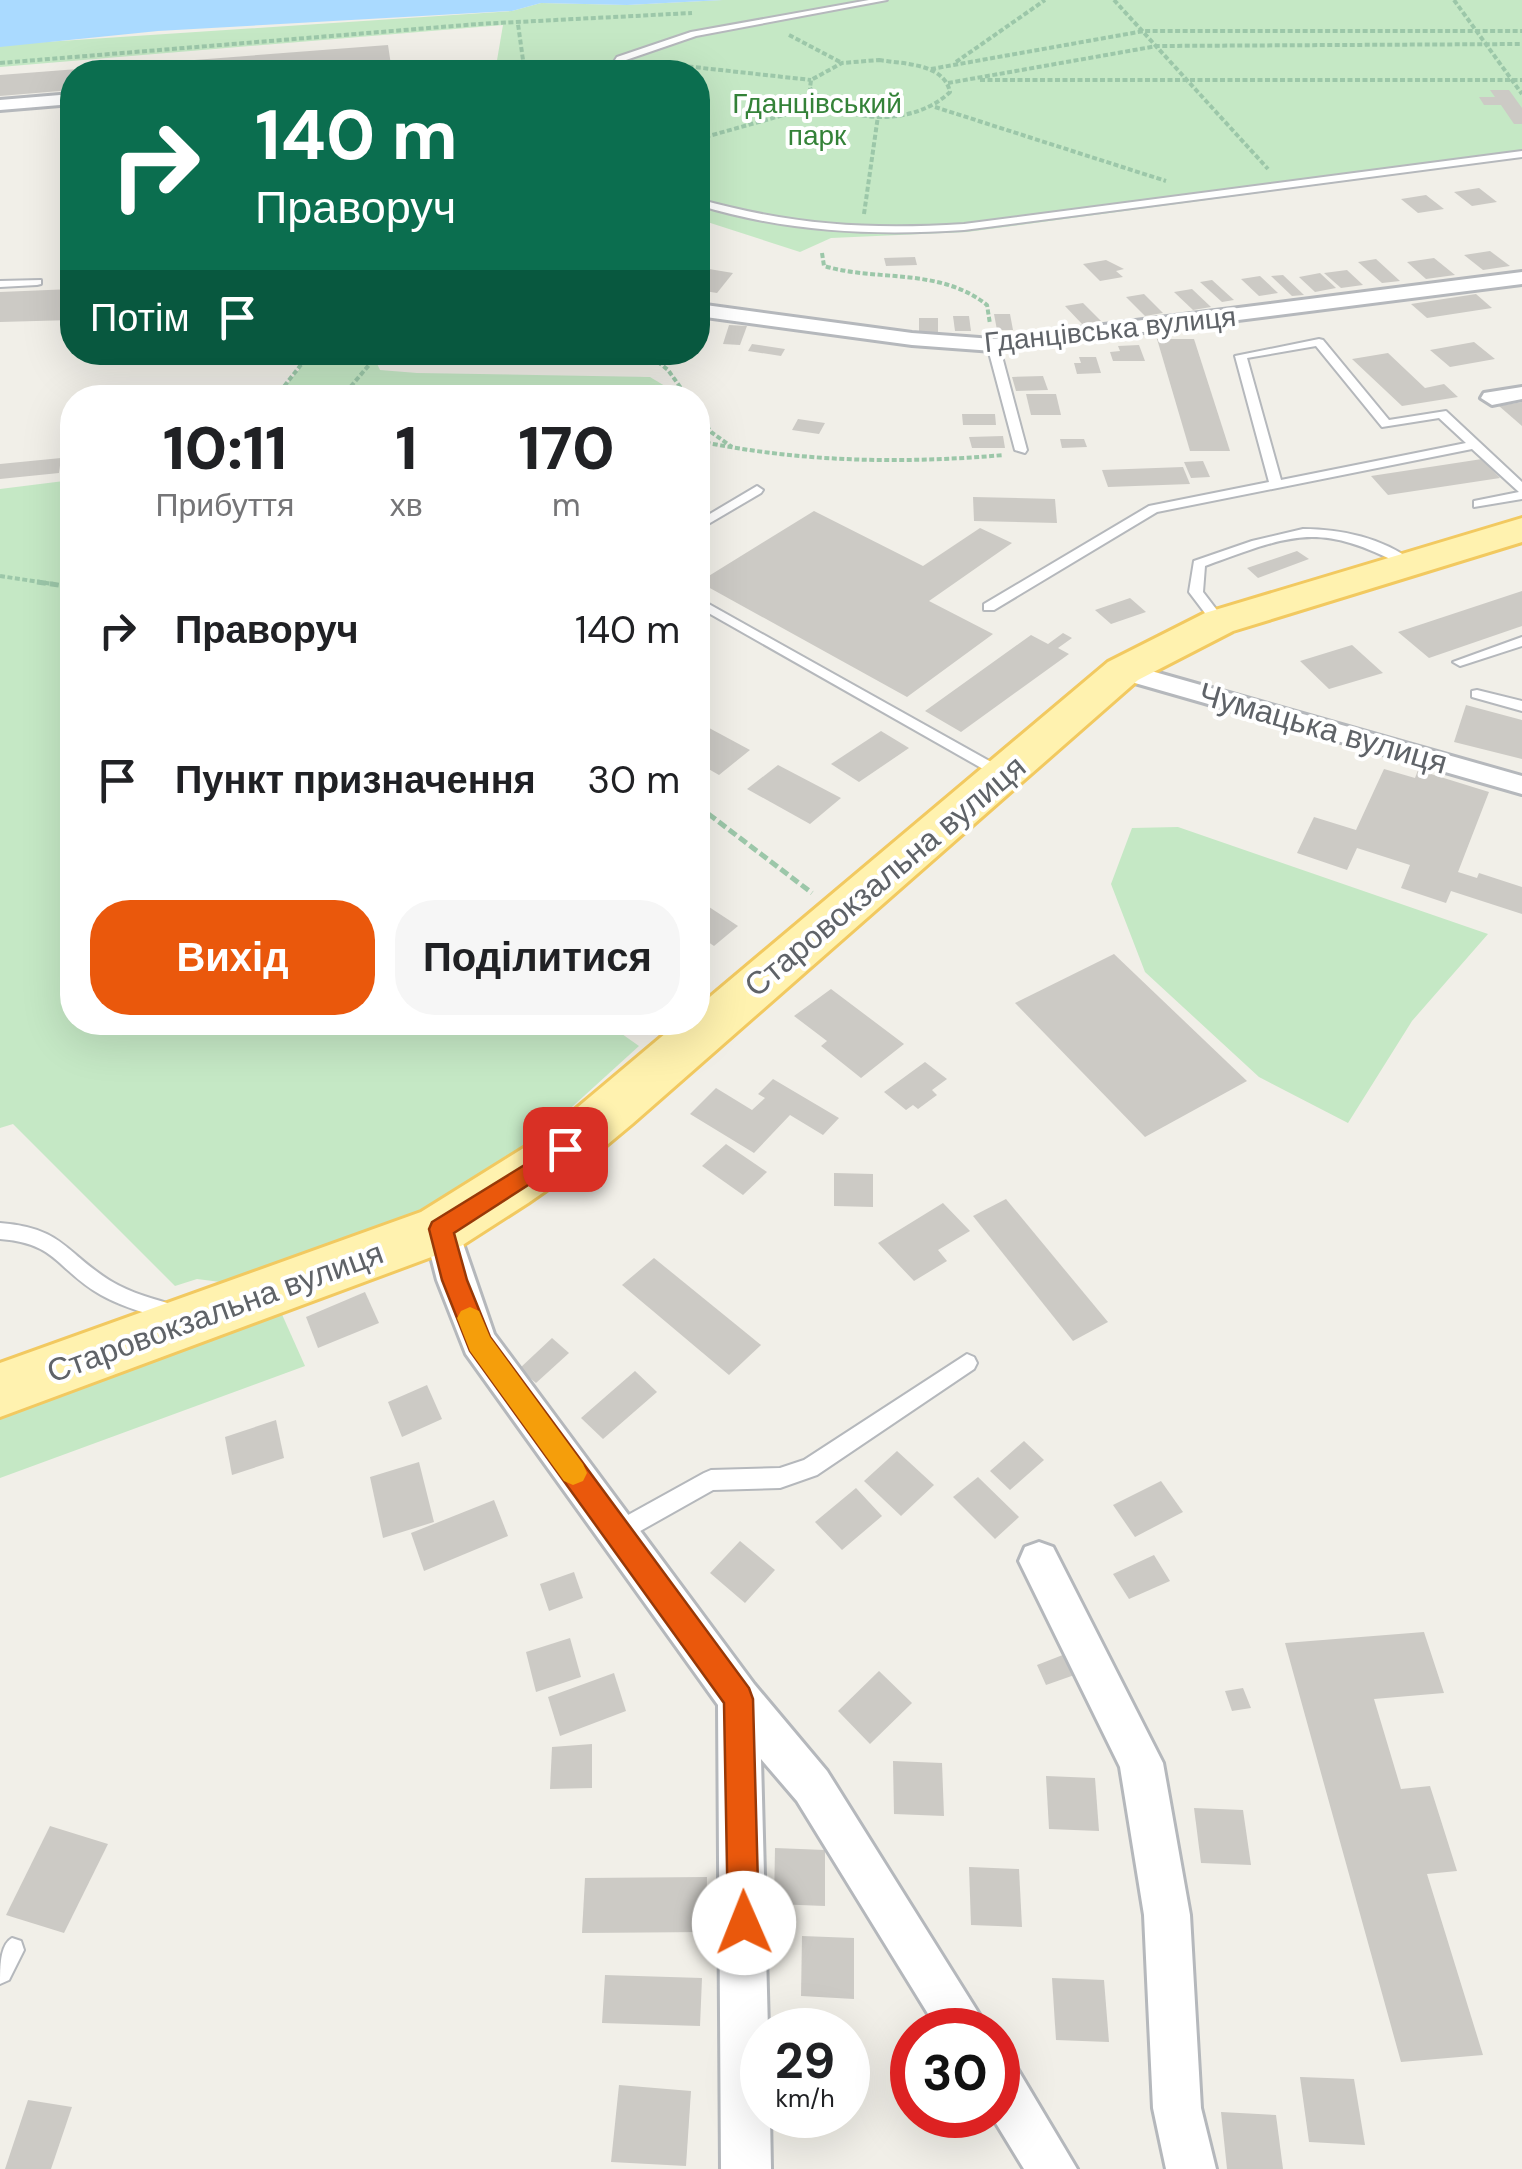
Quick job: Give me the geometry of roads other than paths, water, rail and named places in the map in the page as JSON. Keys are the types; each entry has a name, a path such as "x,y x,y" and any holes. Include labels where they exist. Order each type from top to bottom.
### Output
{"main road":[{"name":"Старовокзальна вулиця","path":"710,1023 1123,671 1219,622 1407,562 1512,517"},
{"name":"Старовокзальна вулиця","path":"0,1390 441,1229 565,1149 696,1035"}],"street":[{"path":"0,105 60,100"},
{"name":"Гданцівська вулиця","path":"710,312 992,346 1522,278"},
{"path":"1492,398 1522,393"},
{"name":"Чумацька вулиця","path":"1123,671 1522,785"},
{"path":"441,1229 454,1280 479,1343 738,1699 812,1786 951,2008"},
{"path":"1039,1561 1141,1764 1167,1915 1177,2108 1191,2169"},
{"path":"738,1699 746,2169"},
{"path":"1020,2117 1052,2169"}],"lane":[{"path":"619,60 694,34 883,0"},
{"path":"710,206 766,222 861,231 964,227 1522,154"},
{"path":"0,284 36,282"},
{"path":"1276,485 1241,356 1320,342 1386,424 1442,414 1476,445 1512,517"},
{"path":"992,346 1020,450"},
{"path":"989,608 1153,509 1476,445"},
{"path":"710,519 757,490"},
{"path":"1219,622 1196,592 1198,564 1289,532 1341,533 1371,541 1407,562"},
{"path":"710,609 1004,775"},
{"path":"1460,662 1522,641"},
{"path":"1477,694 1522,706"},
{"path":"0,1231 46,1238 105,1288 194,1320"},
{"path":"618,1532 711,1480 780,1478 810,1468 968,1363"}],"water":[{"path":"0,0 723,0 627,5 541,3 512,11 158,31 0,47"}],"park label":[{"name":"Гданцівський парк","path":"817,119"}]}
